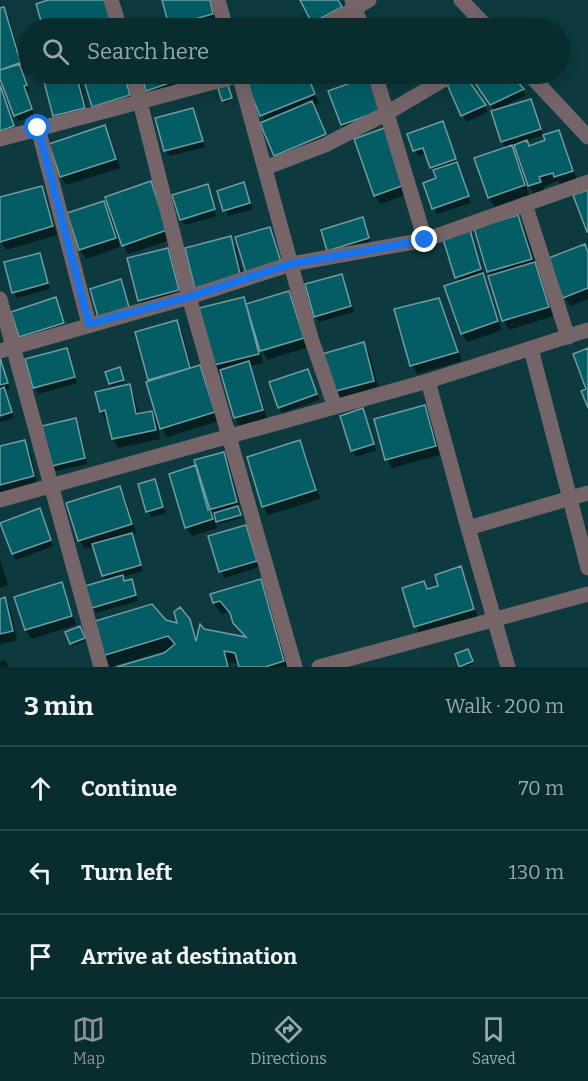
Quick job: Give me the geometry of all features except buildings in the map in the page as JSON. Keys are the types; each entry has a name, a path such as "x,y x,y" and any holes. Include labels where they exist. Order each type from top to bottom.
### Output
{"street":[{"path":"111,0 117,18"},
{"path":"218,0 223,18"},
{"path":"461,0 478,18"},
{"path":"336,18 359,3 361,18"},
{"path":"136,84 189,297 295,667"},
{"path":"0,139 204,84"},
{"path":"244,84 311,338 335,407"},
{"path":"378,84 425,240"},
{"path":"265,168 325,145 436,84"},
{"path":"539,84 588,136"},
{"path":"38,128 89,324"},
{"path":"7,349 189,297 291,264 425,240 588,182"},
{"path":"525,204 568,337"},
{"path":"0,299 7,349 51,486 101,667"},
{"path":"0,500 428,381 588,330"},
{"path":"531,349 588,568"},
{"path":"428,381 508,667"},
{"path":"468,528 588,493"},
{"path":"319,667 588,594"}],"route":[{"path":"38,128 89,324 189,297 291,264 425,240"}]}
